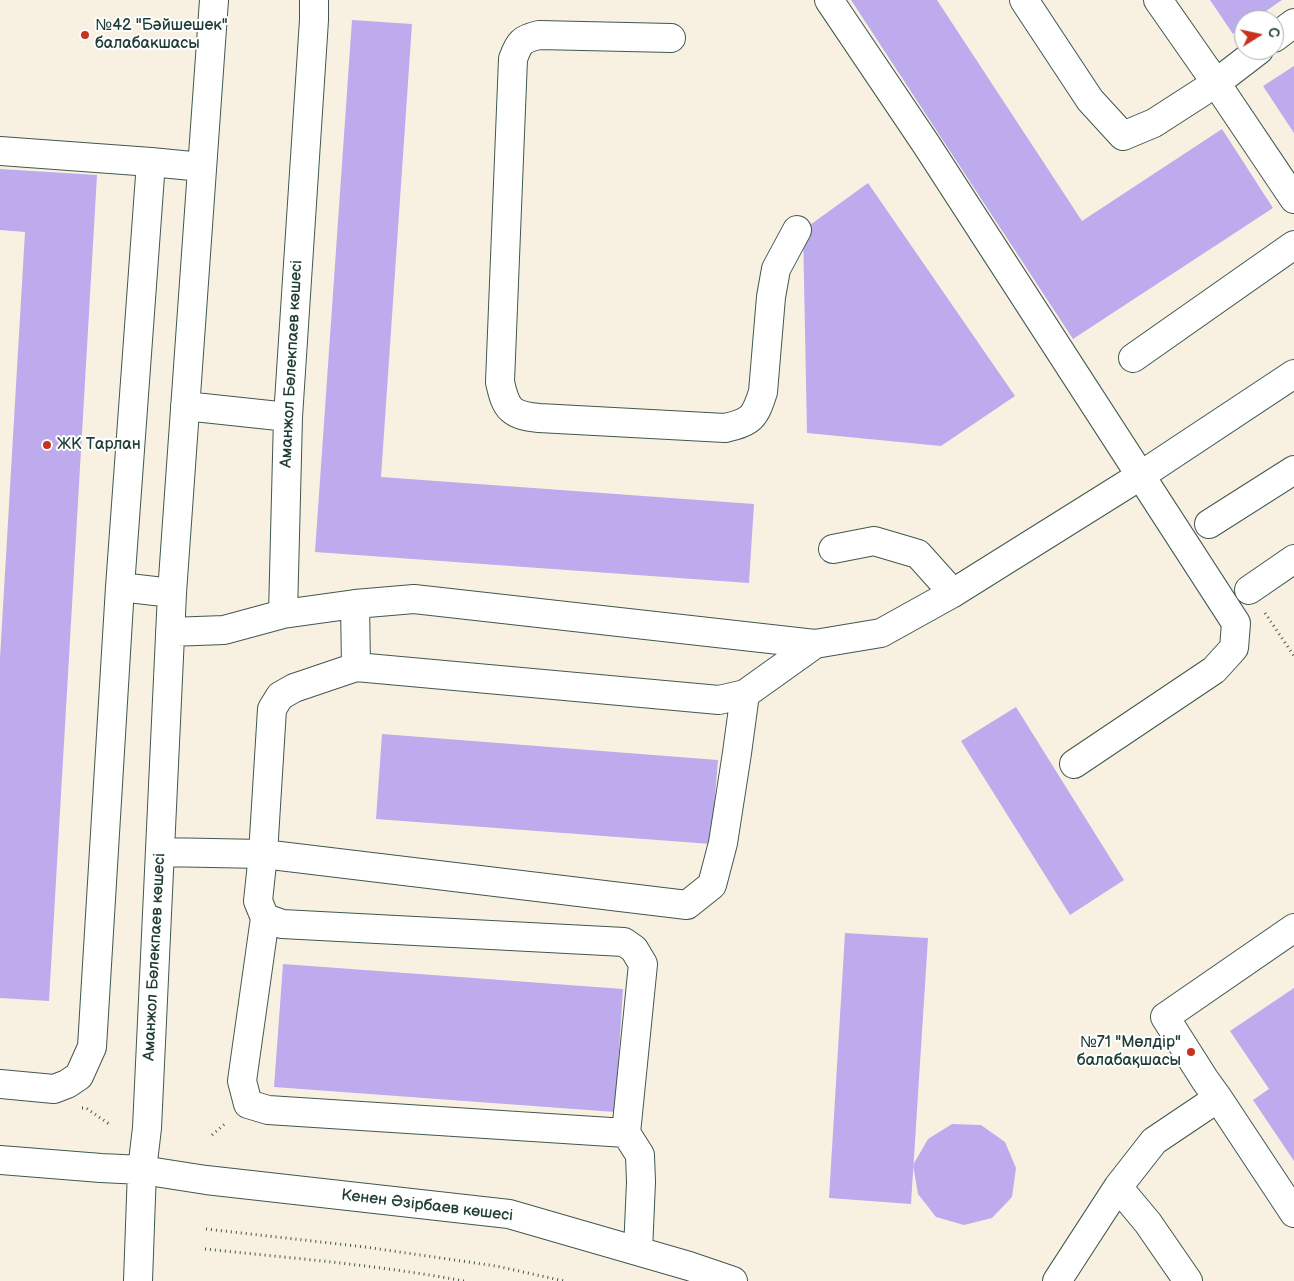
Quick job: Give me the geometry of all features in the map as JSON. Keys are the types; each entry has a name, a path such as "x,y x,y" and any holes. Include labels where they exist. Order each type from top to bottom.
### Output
{"street":[{"name":"Аманжол Бөлекпаев көшесі","path":"138,1281 172,593 214,0"},
{"name":"Аманжол Бөлекпаев көшесі","path":"283,614 288,417 314,0"},
{"path":"829,0 926,144 1236,623 1234,648 1214,670 1074,764"},
{"path":"1024,0 1090,100 1123,136 1154,123 1216,83 1246,60"},
{"path":"1158,0 1294,199"},
{"path":"671,38 539,34 528,37 518,46 513,59 500,382 504,397 511,410 524,416 539,418 725,428 741,424 751,418 759,405 763,392 771,297 776,270 797,230"},
{"path":"0,151 202,167"},
{"path":"0,1084 54,1089 67,1084 79,1076 92,1047 120,587 151,162"},
{"path":"1133,358 1294,245"},
{"path":"170,632 224,630 283,614 355,604 414,599 815,644 881,633 953,593 1140,476 1294,374"},
{"path":"185,406 288,417"},
{"path":"1209,524 1294,470"},
{"path":"833,549 874,541 918,554 953,593"},
{"path":"1249,590 1294,560"},
{"path":"120,587 172,593"},
{"path":"355,604 356,667"},
{"path":"626,1133 268,1110 248,1104 242,1081 264,918 258,901 263,854 272,709 280,696 294,688 356,667 719,700 745,694 815,644"},
{"path":"160,852 263,854 687,905 712,885 723,843 738,753 745,694"},
{"path":"264,918 282,924 624,942 634,949 642,964 626,1133 640,1155 641,1182 638,1251"},
{"path":"1294,928 1165,1017 1294,1213"},
{"path":"1057,1281 1118,1187 1154,1141 1218,1098"},
{"name":"Кенен Әзірбаев көшесі","path":"0,1160 142,1170 206,1180 509,1214 689,1266 733,1281"},
{"path":"1118,1187 1148,1222 1188,1281"}],"path":[{"path":"1249,590 1294,656"},
{"path":"206,1229 365,1247 487,1264 564,1281"},
{"path":"205,1249 316,1260 464,1281"}],"building":[{"path":"851,0 937,0 1082,221 1222,129 1273,208 1073,339"},
{"path":"1210,0 1282,0 1268,10 1234,10 1233,34"},
{"path":"352,20 412,24 381,477 754,504 749,583 315,552"},
{"path":"1294,66 1294,133 1263,86"},
{"name":"ЖК Тарлан","path":"0,169 97,175 49,1001 0,998 0,658 25,232 0,230"},
{"path":"868,183 1015,396 941,446 807,433 803,230"},
{"path":"1016,707 1124,880 1070,915 961,741"},
{"path":"382,734 718,760 711,844 376,819"},
{"path":"845,933 928,938 911,1204 829,1198"},
{"path":"283,964 623,989 615,1112 274,1087"},
{"path":"1294,988 1294,1161 1253,1100 1269,1089 1230,1031"},
{"path":"952,1124 981,1125 1005,1142 1016,1168 1012,1197 992,1218 964,1225 936,1217 918,1194 913,1165 928,1139"}],"place":[{"name":"№42 \"Бәйшешек\" балабакшасы","path":"85,35"},
{"name":"ЖК Тарлан","path":"47,445"},
{"name":"№71 \"Мөлдір\" балабақшасы","path":"1191,1052"}]}
